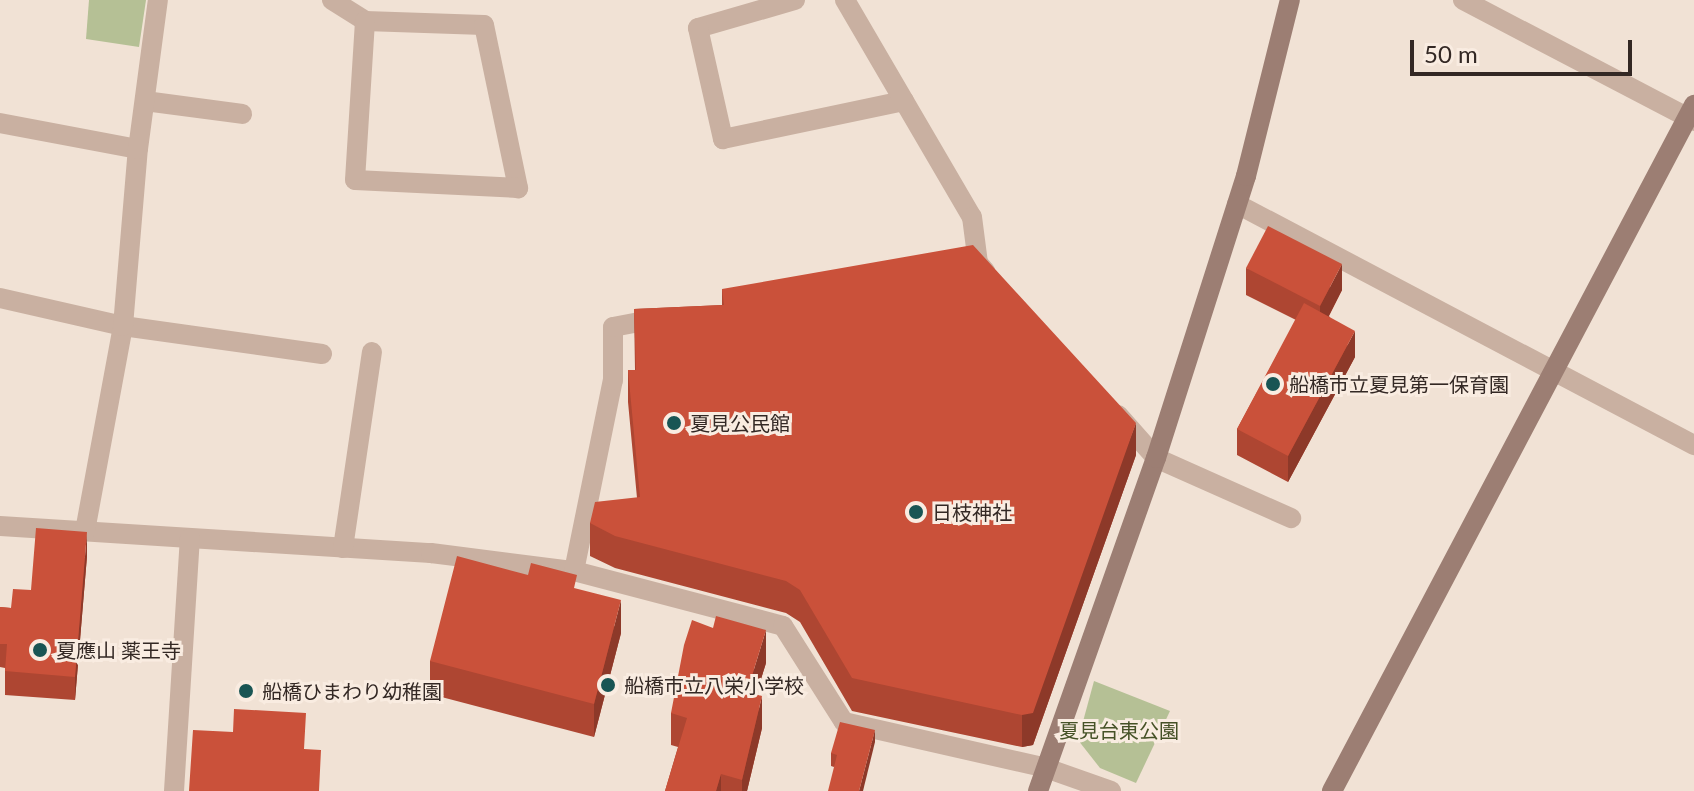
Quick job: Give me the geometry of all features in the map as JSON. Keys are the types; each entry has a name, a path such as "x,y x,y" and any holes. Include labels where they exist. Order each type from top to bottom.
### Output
{"street":[{"path":"85,531 123,326 138,149 158,0"},
{"path":"332,0 365,21 484,25 518,188 355,180 365,21"},
{"path":"795,0 698,28 723,139 904,101"},
{"path":"845,0 972,217 971,265 999,286"},
{"path":"1038,791 1156,458 1237,204 1290,0"},
{"path":"1332,791 1551,370 1692,115 1463,0"},
{"path":"145,101 242,114"},
{"path":"0,123 138,149"},
{"path":"1237,204 1694,445"},
{"path":"0,298 123,326 322,354"},
{"path":"574,571 613,380 613,327 689,313"},
{"path":"343,548 372,352"},
{"path":"1104,400 1156,458 1291,518"},
{"path":"0,526 343,548 574,571 783,626 844,722 1046,768 1111,791"},
{"path":"174,791 190,539"}],"green space":[{"path":"89,0 146,0 139,47 86,39"},
{"name":"夏見台東公園","path":"1094,681 1170,711 1136,783 1100,768 1078,740"}],"building":[{"path":"1268,226 1342,264 1320,306 1246,268"},
{"name":"日枝神社","path":"973,245 1136,423 1033,713 1022,715 852,678 800,590 786,581 615,536 590,523 595,502 640,497 628,370 636,370 634,309 724,305 722,289"},
{"path":"1304,303 1355,331 1288,456 1237,429"},
{"path":"36,528 87,532 75,677 5,671 7,644 0,644 0,607 11,608 13,589 31,590"},
{"path":"457,556 528,575 531,563 577,575 574,588 621,600 594,704 430,661"},
{"path":"716,616 766,630 747,692 762,696 742,780 721,774 716,791 665,791 687,718 671,713 684,645 692,620 713,628"},
{"path":"234,709 306,713 304,749 321,750 319,791 189,791 193,730 233,732"},
{"path":"840,722 875,730 859,791 828,791 837,755 831,753"}],"place":[{"name":"船橋市立夏見第一保育園","path":"1273,384"},
{"name":"夏見公民館","path":"674,423"},
{"name":"日枝神社","path":"916,512"},
{"name":"夏應山 薬王寺","path":"40,650"},
{"name":"船橋市立八栄小学校","path":"608,685"},
{"name":"船橋ひまわり幼稚園","path":"246,691"}]}
